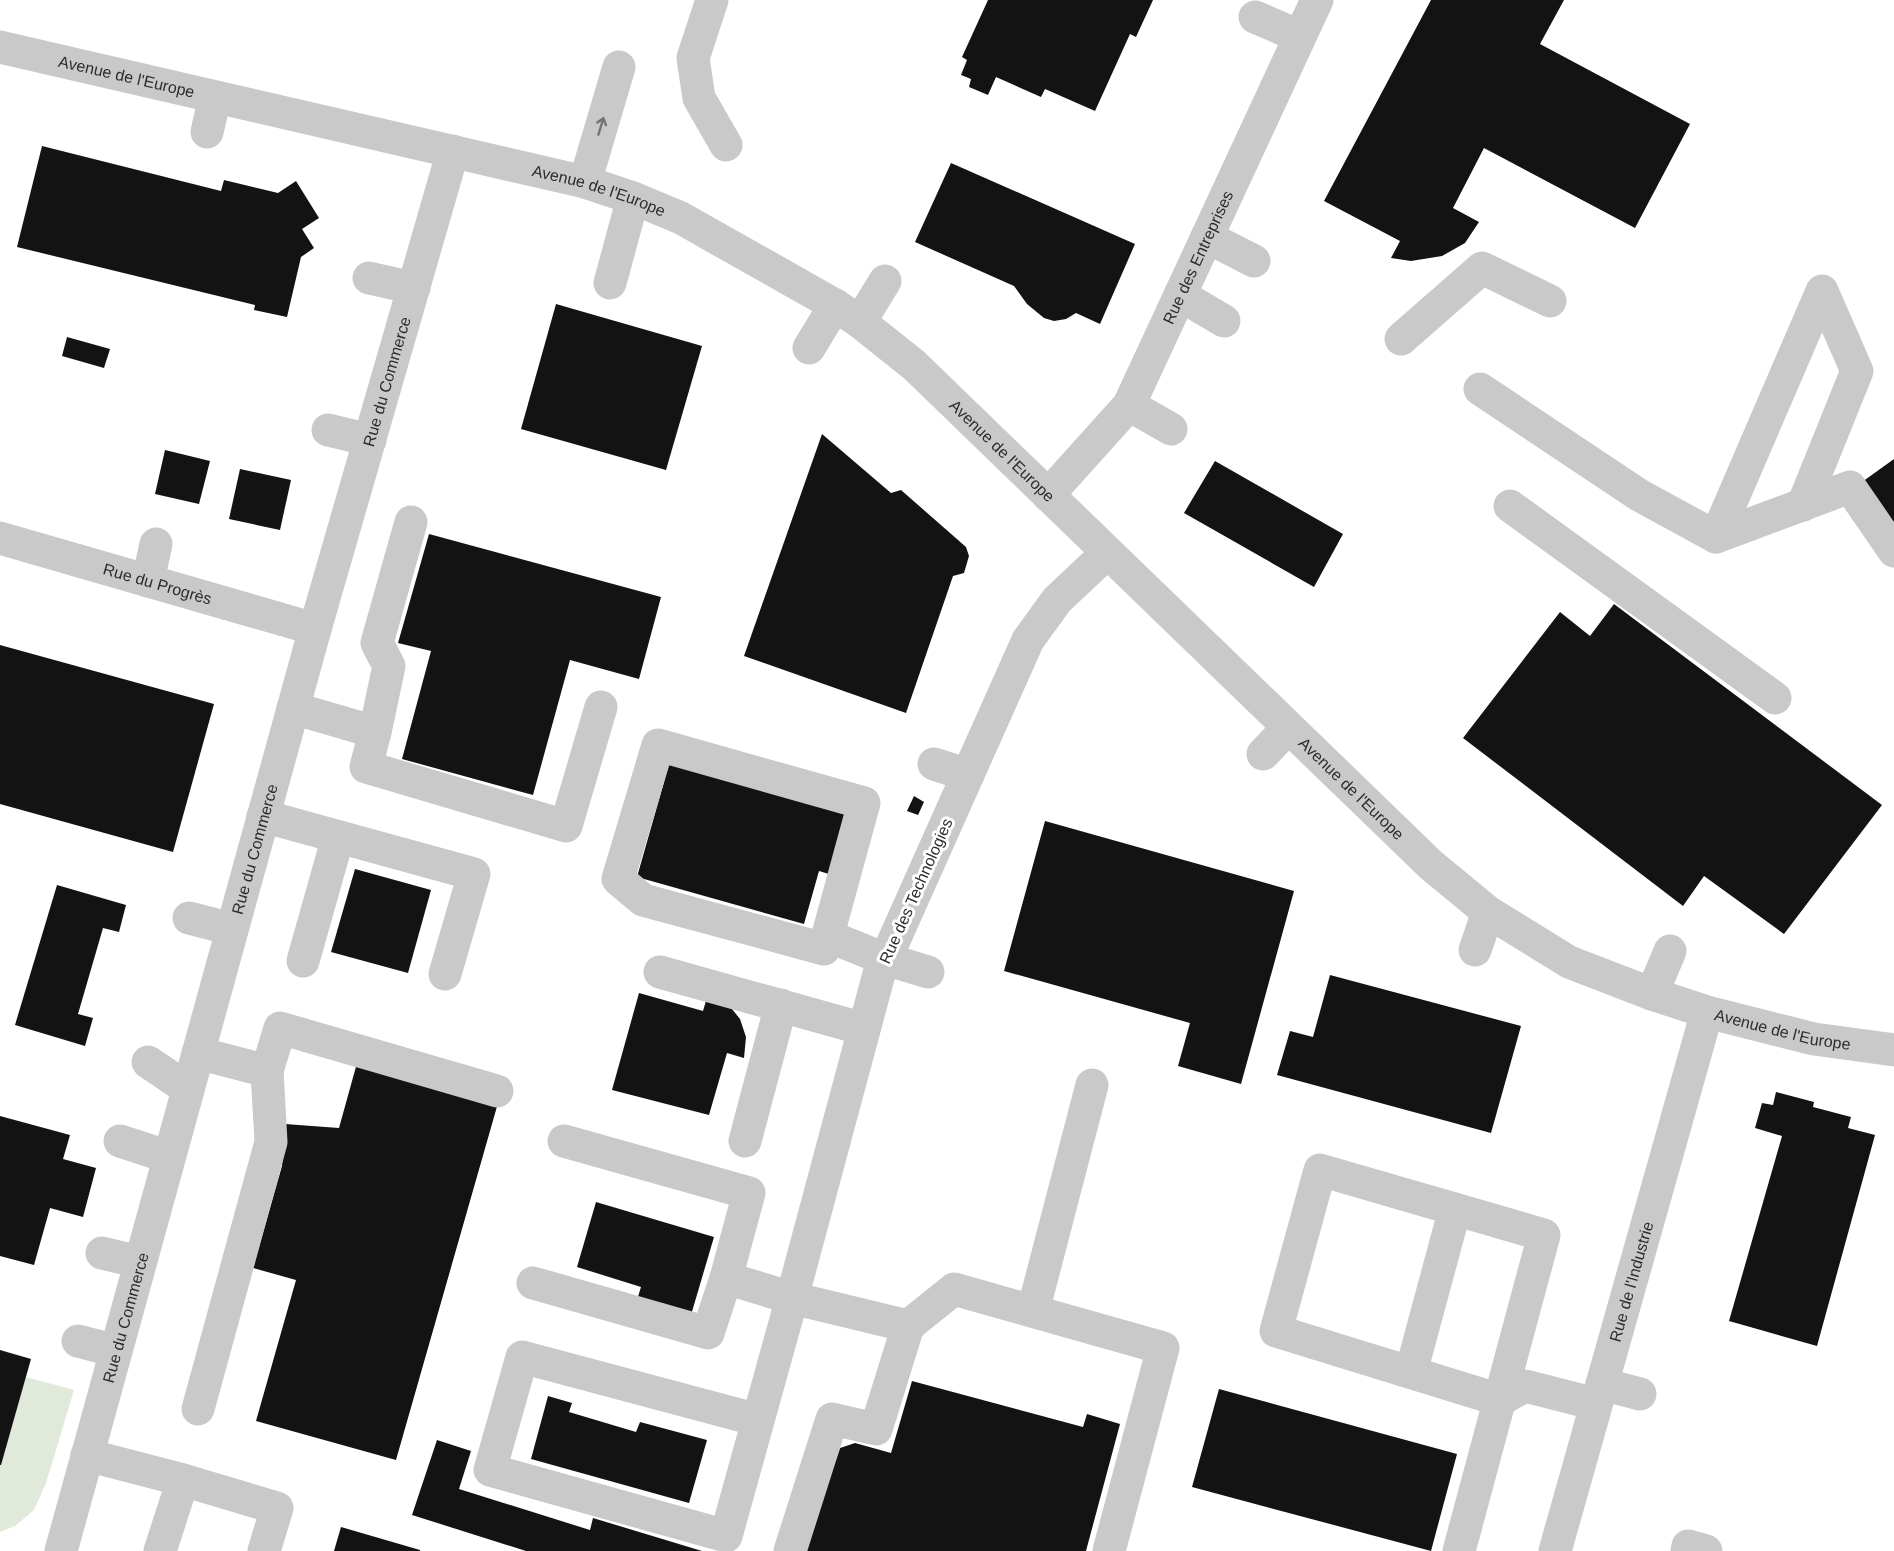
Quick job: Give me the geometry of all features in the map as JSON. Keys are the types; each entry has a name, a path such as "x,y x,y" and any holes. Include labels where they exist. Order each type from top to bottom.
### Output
{"street":[{"path":"712,0 693,58 699,98 726,145"},
{"name":"Rue des Entreprises","path":"1048,495 1128,405 1317,0"},
{"path":"1255,17 1299,36"},
{"name":"Avenue de l'Europe","path":"0,46 585,182 633,198 681,218 847,313 914,365 1431,865 1488,912 1569,962 1652,994 1707,1012 1814,1039 1894,1050"},
{"path":"585,182 619,67"},
{"path":"207,132 215,97"},
{"name":"Rue du Commerce","path":"61,1551 315,629 453,150"},
{"path":"610,283 633,198"},
{"path":"1207,237 1254,261"},
{"path":"1401,339 1482,268 1550,301"},
{"path":"369,278 414,288"},
{"path":"809,348 885,280"},
{"path":"1716,537 1822,291 1857,371 1803,505"},
{"path":"1180,295 1224,321"},
{"path":"1480,389 1639,495 1716,537 1850,487 1894,551"},
{"path":"1128,405 1171,429"},
{"path":"328,430 370,440"},
{"path":"1510,506 1775,698"},
{"path":"411,522 377,643 389,666 366,767 566,826 601,707"},
{"name":"Rue du Progrès","path":"0,538 315,629"},
{"path":"148,581 156,544"},
{"name":"Rue des Technologies","path":"758,1420 522,1357 490,1470 726,1536 792,1298 879,974 1028,640 1057,600 1107,553"},
{"path":"293,708 375,732"},
{"path":"1263,754 1288,728"},
{"path":"658,745 864,803 828,936 824,949 644,900 618,879 658,745"},
{"path":"934,764 968,775"},
{"path":"263,816 474,874 445,975"},
{"path":"303,961 339,837"},
{"path":"1475,951 1488,912"},
{"path":"189,918 232,929"},
{"path":"828,936 885,959 928,972"},
{"path":"1652,994 1670,951"},
{"path":"660,972 864,1029"},
{"path":"744,1141 781,1005"},
{"name":"Rue de l'Industrie","path":"1555,1551 1707,1012"},
{"path":"198,1409 271,1142 267,1071 280,1028 497,1091"},
{"path":"198,1053 267,1071"},
{"path":"148,1062 188,1089"},
{"path":"1033,1311 1092,1085"},
{"path":"120,1141 169,1157"},
{"path":"533,1283 708,1333 726,1278 749,1193 564,1141"},
{"path":"1459,1551 1500,1400 1544,1235 1320,1170 1276,1331 1500,1400 1525,1386 1599,1394 1640,1394"},
{"path":"1411,1372 1455,1209"},
{"path":"102,1252 140,1262"},
{"path":"726,1278 792,1298 908,1326"},
{"path":"790,1551 832,1419 876,1429 908,1326 954,1289 1163,1348 1109,1551"},
{"path":"78,1341 116,1351"},
{"path":"87,1455 277,1508 264,1551"},
{"path":"160,1551 183,1480"},
{"path":"1687,1551 1688,1546 1706,1551"}],"green space":[{"path":"26,1377 74,1390 46,1483 34,1510 15,1526 0,1532 0,1467"}],"building":[{"path":"988,0 1153,0 1136,37 1130,34 1095,111 1045,89 1041,97 996,77 988,95 969,87 971,79 961,75 967,60 962,57"},
{"path":"1431,0 1564,0 1540,44 1690,124 1635,228 1484,148 1453,208 1479,222 1465,243 1442,256 1411,261 1391,258 1400,241 1324,201"},
{"path":"42,146 221,191 224,180 278,193 296,181 319,218 302,229 314,248 301,257 287,317 254,310 255,305 17,247"},
{"path":"951,163 1135,244 1100,324 1076,313 1066,319 1054,321 1044,318 1027,304 1014,286 915,242"},
{"path":"556,304 702,346 666,470 521,429"},
{"path":"67,337 110,349 104,368 62,356"},
{"path":"822,434 891,493 901,490 966,547 969,556 964,573 953,576 906,713 744,656"},
{"path":"165,450 210,461 199,504 155,494"},
{"path":"1894,459 1894,526 1862,482"},
{"path":"1215,461 1343,534 1314,587 1184,513"},
{"path":"240,469 291,480 280,530 229,519"},
{"path":"429,534 661,597 639,679 570,660 533,795 402,759 431,651 398,643"},
{"path":"1614,604 1882,805 1784,934 1704,876 1683,906 1463,738 1560,612 1590,636"},
{"path":"0,645 214,704 173,852 0,804"},
{"path":"672,754 851,805 832,875 819,871 804,924 637,877"},
{"path":"914,796 924,802 918,815 907,811"},
{"path":"1045,821 1294,891 1241,1084 1178,1066 1190,1023 1004,971"},
{"path":"355,869 431,890 408,973 331,952"},
{"path":"57,885 126,905 119,932 103,928 78,1014 93,1018 85,1046 15,1025"},
{"path":"1330,975 1521,1026 1491,1133 1277,1075 1290,1031 1313,1037"},
{"path":"639,993 703,1011 708,994 728,1004 740,1019 746,1037 744,1058 727,1053 709,1115 612,1090"},
{"path":"357,1063 498,1103 396,1460 256,1421 296,1280 253,1268 282,1166 285,1124 339,1128"},
{"path":"1776,1092 1814,1102 1813,1107 1851,1117 1848,1128 1875,1135 1817,1346 1729,1321 1782,1136 1755,1128 1762,1103 1773,1105"},
{"path":"0,1116 70,1135 63,1159 96,1168 83,1217 50,1208 34,1265 0,1256"},
{"path":"596,1202 714,1237 691,1315 637,1300 641,1287 577,1267"},
{"path":"0,1350 31,1359 1,1465 0,1465"},
{"path":"912,1381 1083,1427 1087,1414 1120,1424 1086,1551 804,1551 840,1448 855,1443 891,1453"},
{"path":"1219,1389 1457,1454 1431,1551 1192,1487"},
{"path":"548,1396 572,1403 569,1412 636,1432 640,1422 707,1440 689,1503 531,1459"},
{"path":"437,1440 471,1451 459,1489 590,1530 593,1518 702,1551 526,1551 412,1515"},
{"path":"341,1527 420,1550 420,1551 334,1551"}]}
